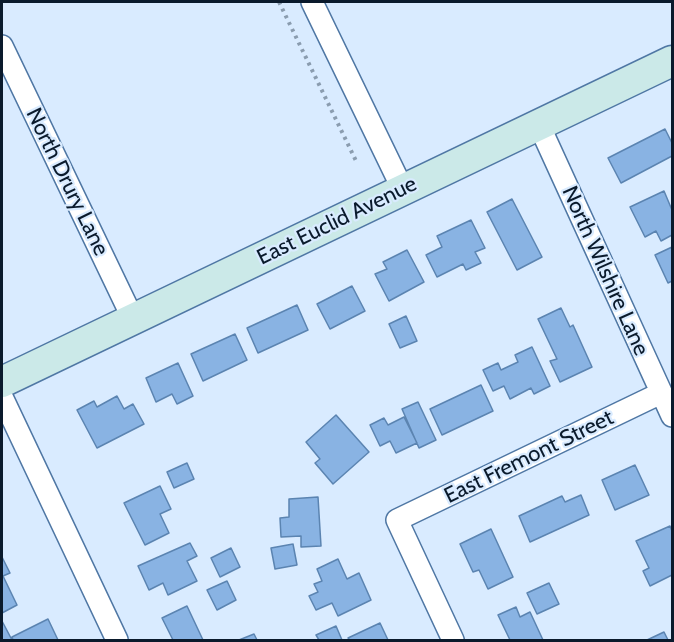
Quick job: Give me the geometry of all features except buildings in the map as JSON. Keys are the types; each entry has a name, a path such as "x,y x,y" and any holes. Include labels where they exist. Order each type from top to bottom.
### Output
{"main road":[{"name":"East Euclid Avenue","path":"2,382 672,61"}],"street":[{"path":"312,2 403,190"},
{"name":"North Drury Lane","path":"2,46 133,319"},
{"name":"North Wilshire Lane","path":"539,125 672,416"},
{"name":"East Fremont Street","path":"453,640 398,520 661,393"},
{"path":"2,397 117,640"}],"path":[{"path":"279,2 357,162"}]}
